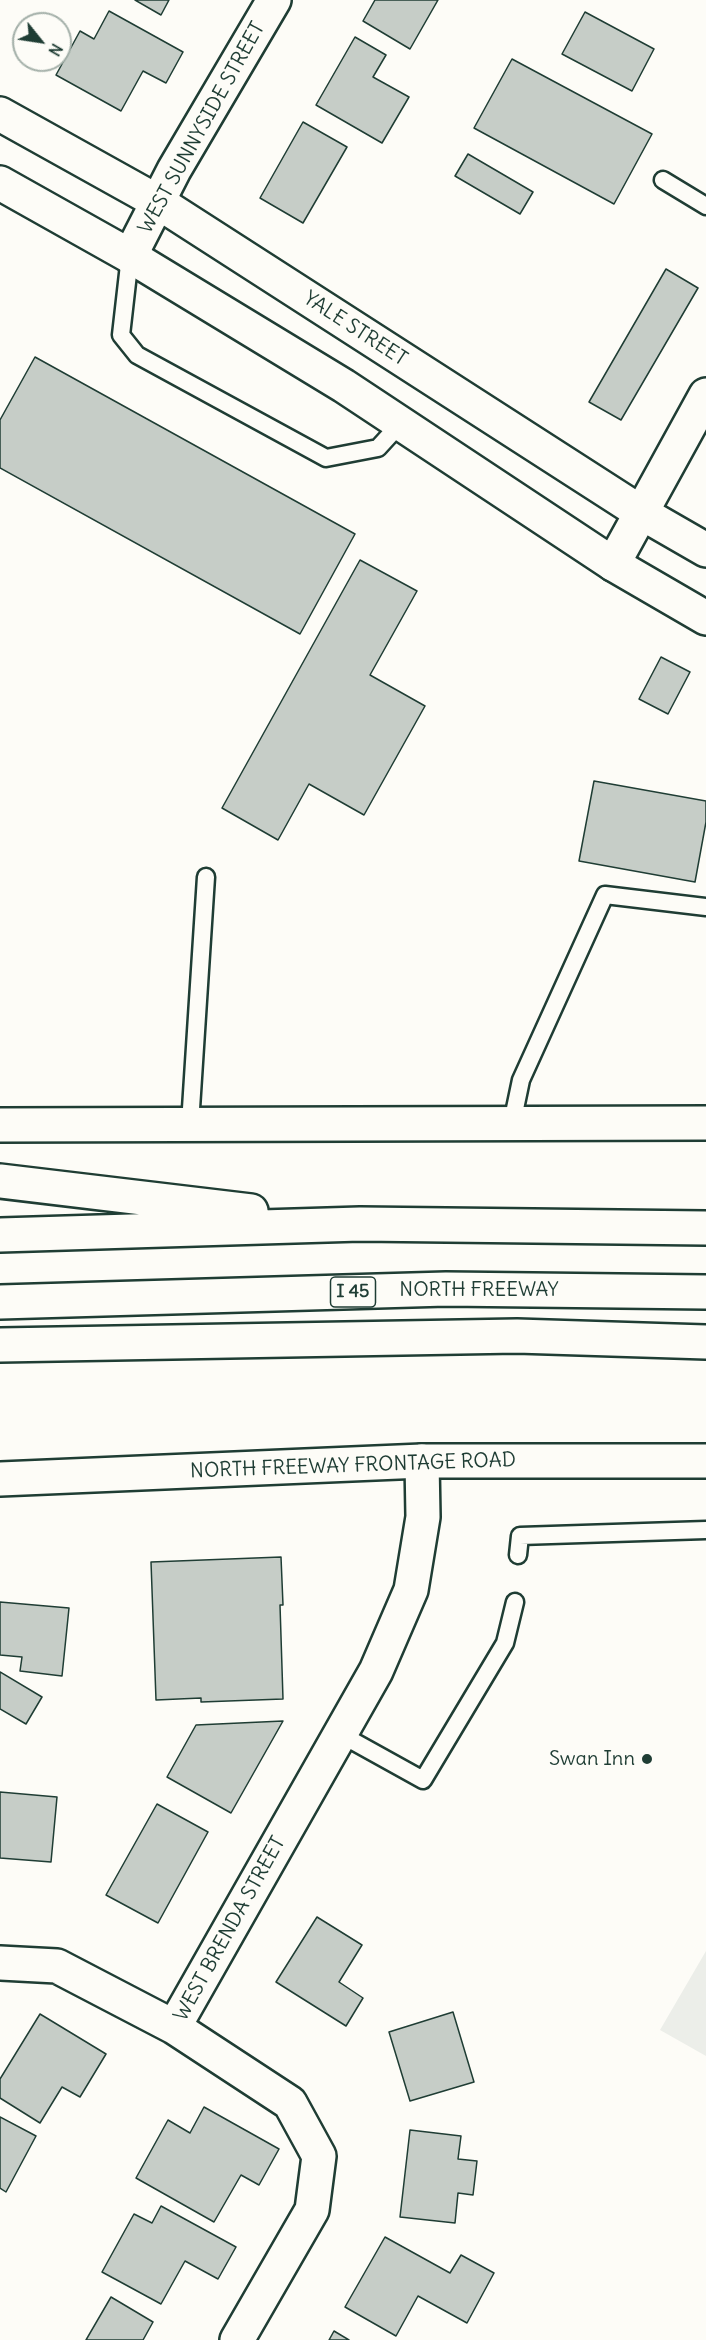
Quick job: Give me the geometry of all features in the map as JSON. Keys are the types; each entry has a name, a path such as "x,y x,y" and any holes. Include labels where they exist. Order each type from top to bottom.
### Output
{"main road":[{"name":"WEST SUNNYSIDE STREET","path":"130,256 158,202 274,0"},
{"name":"YALE STREET","path":"0,114 158,202 640,512 706,550"},
{"path":"0,183 130,256 344,386 613,564 706,618"},
{"path":"613,564 640,512 705,401"},
{"path":"0,1125 706,1123"},
{"path":"0,1181 360,1224"},
{"path":"0,1235 360,1224 706,1228"},
{"name":"NORTH FREEWAY","path":"0,1302 446,1289 706,1292"},
{"path":"0,1345 517,1336 706,1342"},
{"path":"0,1359 49,1343"},
{"name":"NORTH FREEWAY FRONTAGE ROAD","path":"0,1479 422,1461 706,1461"},
{"name":"WEST BRENDA STREET","path":"237,2340 312,2210 319,2156 290,2103 174,2027 376,1671 411,1590 423,1517 422,1461"},
{"path":"0,1963 57,1966 174,2027"}],"lane":[{"path":"663,180 706,206"},
{"path":"130,256 121,335 137,355 326,458 378,448 400,424"},
{"path":"190,1124 206,877"},
{"path":"512,1123 521,1080 605,895 706,907"},
{"path":"518,1555 520,1536 706,1530"},
{"path":"340,1734 423,1780 505,1643 515,1602"}],"shaded area":[{"path":"706,1951 706,2056 660,2030"}],"building":[{"path":"135,0 169,0 161,15"},
{"path":"375,0 438,0 410,49 363,21"},
{"path":"109,11 183,52 166,83 143,71 121,111 56,75 58,72 72,72 72,46 80,31 94,39"},
{"path":"585,12 654,49 632,91 562,54"},
{"path":"355,37 386,55 373,77 409,97 382,143 316,105"},
{"path":"512,59 652,134 614,204 474,128"},
{"path":"303,122 347,147 303,223 260,198"},
{"path":"468,154 533,192 520,214 455,176"},
{"path":"666,269 698,288 621,420 589,402"},
{"path":"35,357 355,534 300,634 0,468 0,420"},
{"path":"360,560 417,591 370,675 425,706 364,815 309,784 278,840 222,808"},
{"path":"661,657 690,672 668,714 639,699"},
{"path":"594,781 706,801 706,822 695,882 579,861"},
{"path":"281,1557 283,1699 201,1702 201,1698 156,1700 151,1562"},
{"path":"0,1602 69,1608 62,1676 20,1671 22,1657 0,1655"},
{"path":"0,1672 42,1697 26,1724 0,1709"},
{"path":"283,1721 231,1813 167,1777 196,1725"},
{"path":"0,1792 57,1797 51,1862 0,1858"},
{"path":"157,1804 208,1832 158,1923 106,1895"},
{"path":"317,1917 362,1945 339,1982 363,1998 346,2026 276,1982"},
{"path":"453,2012 474,2082 410,2101 389,2032"},
{"path":"40,2014 106,2054 80,2097 62,2087 40,2123 0,2098 0,2079"},
{"path":"204,2107 279,2149 259,2185 241,2175 214,2222 136,2178 168,2120 190,2133"},
{"path":"0,2117 36,2136 6,2192 0,2188"},
{"path":"410,2130 461,2136 458,2159 477,2161 473,2195 458,2193 455,2223 400,2217"},
{"path":"161,2206 236,2247 218,2279 185,2261 161,2304 102,2272 134,2214 152,2223"},
{"path":"385,2237 450,2273 461,2255 494,2273 467,2323 418,2296 396,2336 345,2307"},
{"path":"111,2297 153,2322 143,2340 86,2340"},
{"path":"334,2331 349,2340 329,2340"}],"place":[{"name":"Swan Inn","path":"647,1759"}]}
